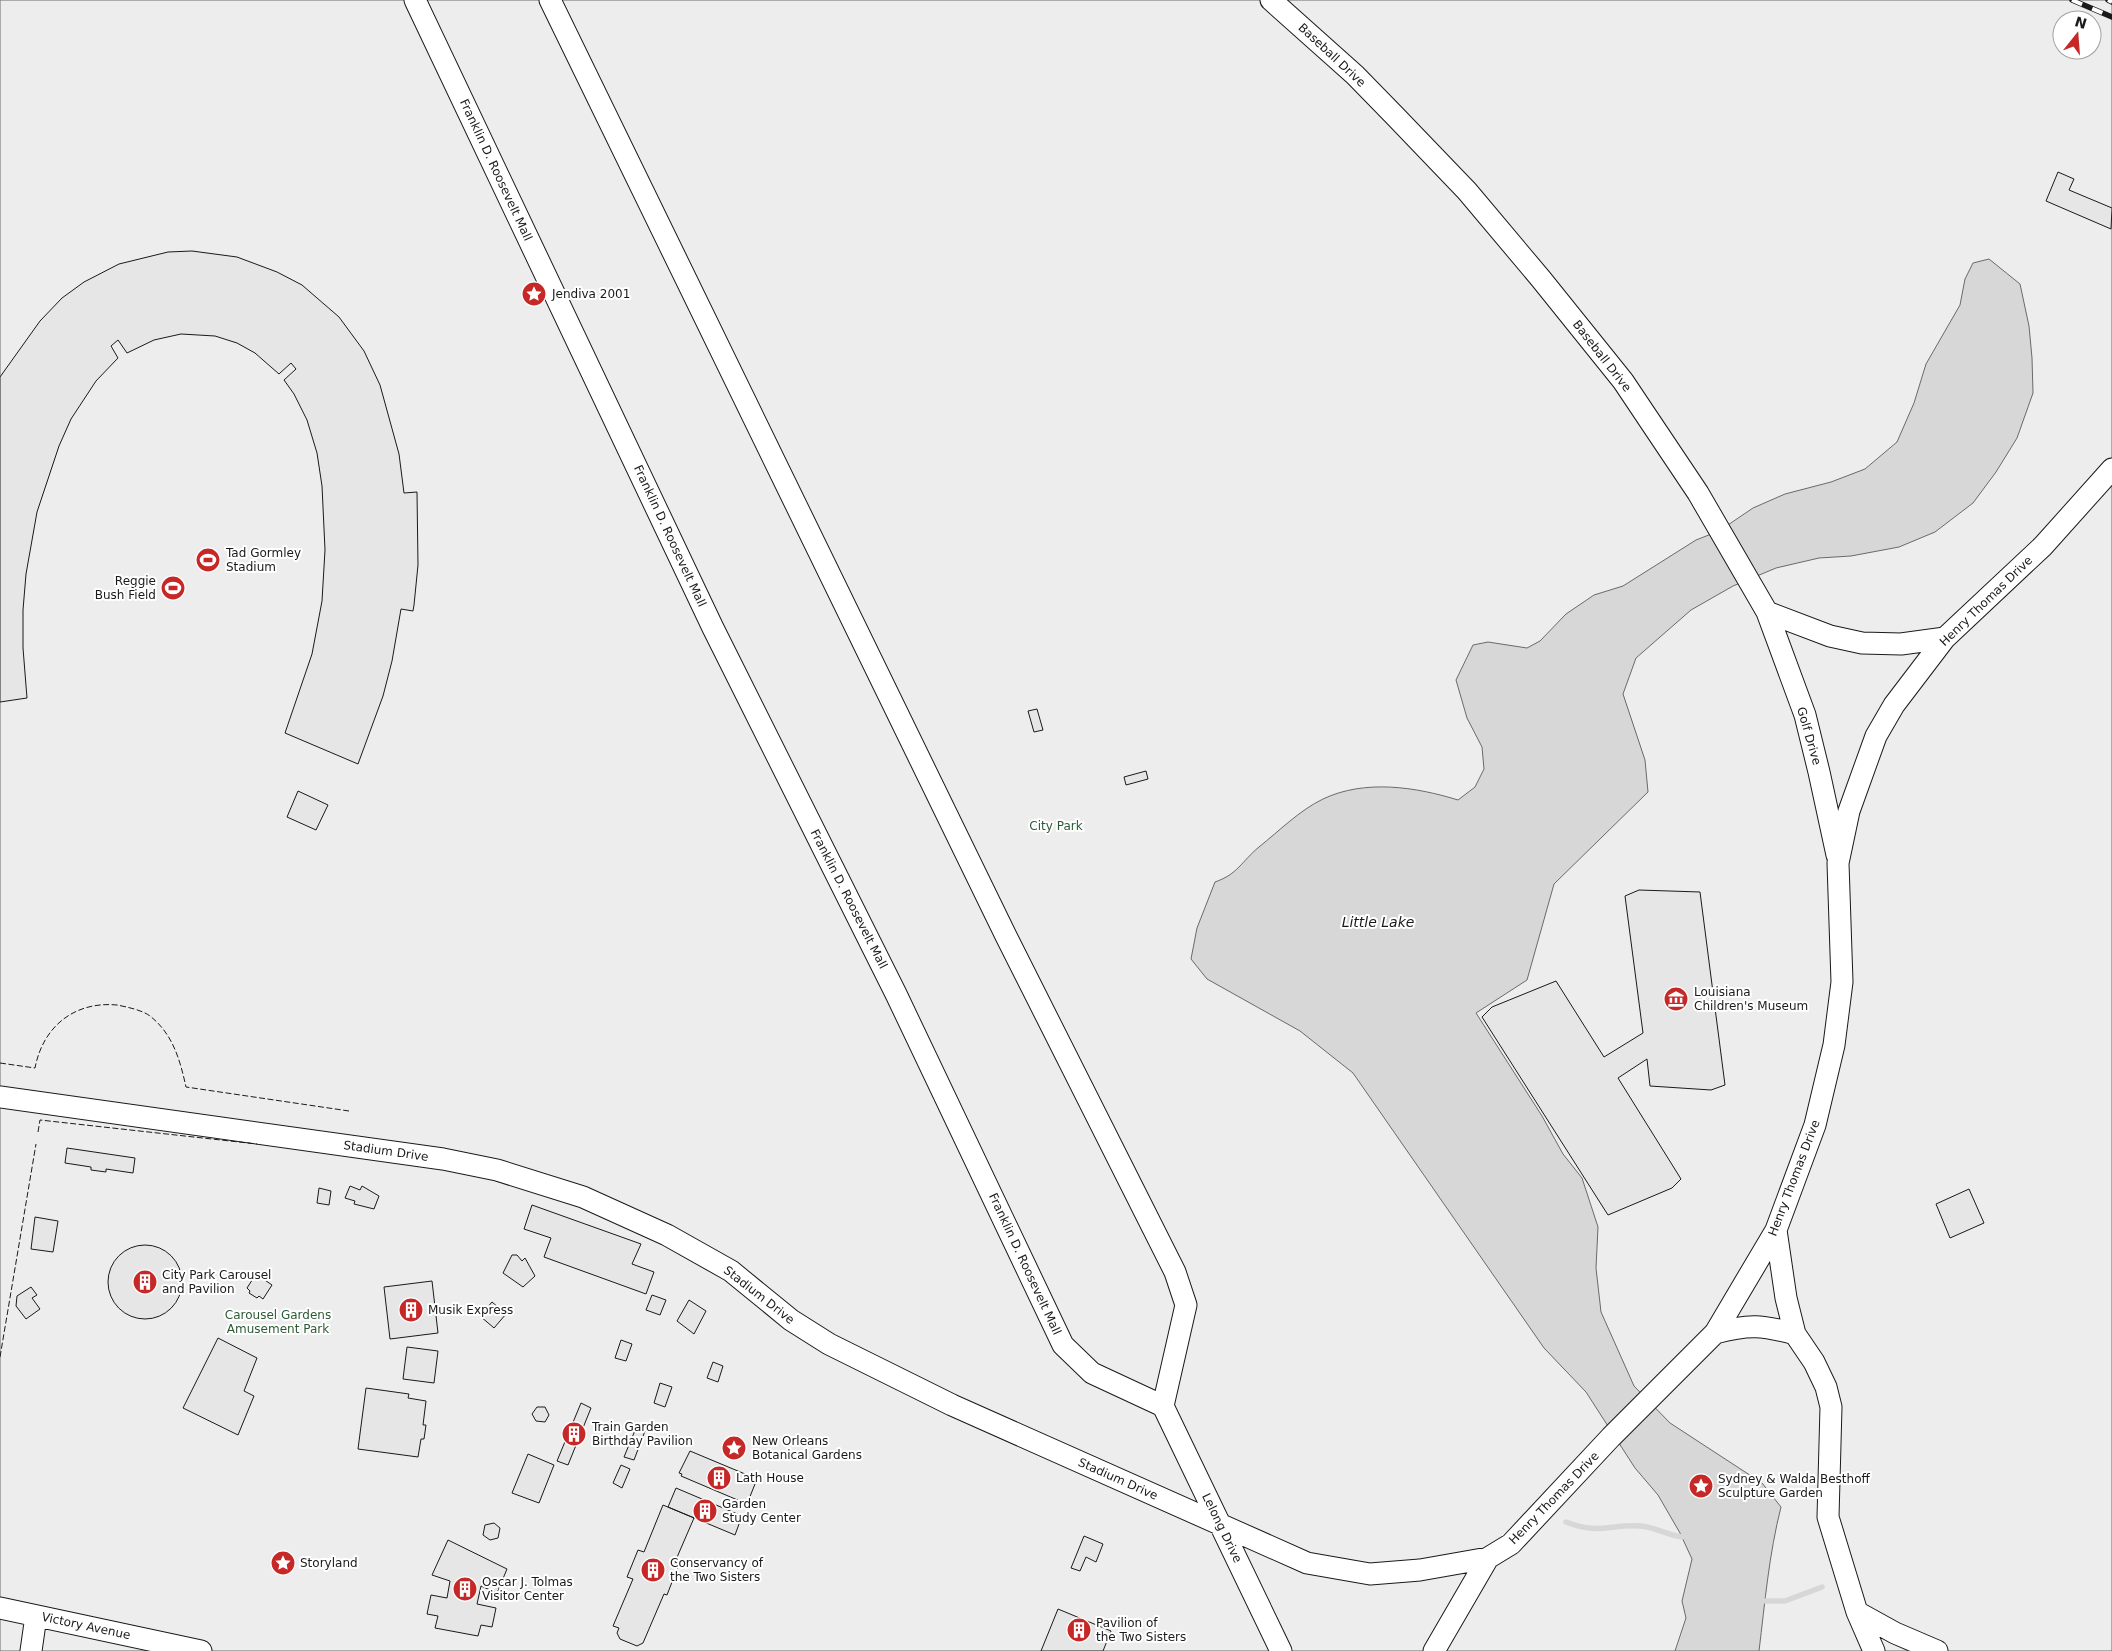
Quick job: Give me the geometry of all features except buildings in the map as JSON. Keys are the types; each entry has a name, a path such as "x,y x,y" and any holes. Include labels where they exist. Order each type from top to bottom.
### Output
{"street":[{"name":"Franklin D. Roosevelt Mall","path":"415,0 713,628 896,994 1063,1345 1092,1373 1163,1406"},
{"path":"550,0 1006,936 1175,1272 1186,1305 1163,1406"},
{"name":"Baseball Drive","path":"1271,0 1355,75 1467,191 1623,381 1698,493 1761,604"},
{"name":"Henry Thomas Drive","path":"1434,1651 1488,1558 1511,1544 1611,1437 1715,1333 1776,1230 1816,1125 1834,1045 1842,982 1838,863 1849,811 1876,736 1894,705 1945,638 2043,546 2112,468"},
{"path":"1761,604 1830,636 1862,643 1901,644 1945,638"},
{"name":"Golf Drive","path":"1761,604 1804,715 1820,772 1838,863"},
{"name":"Stadium Drive","path":"0,1097 443,1159 497,1170 583,1197 629,1216 731,1271 791,1320 829,1344 952,1405 1307,1563 1370,1574 1420,1570 1488,1558"},
{"path":"1776,1230 1786,1298 1795,1334 1814,1362 1826,1387 1831,1407 1828,1517 1857,1612 1874,1651"},
{"path":"1715,1333 1739,1326 1764,1326 1795,1334"},
{"name":"Lelong Drive","path":"1163,1406 1281,1651"},
{"name":"Victory Avenue","path":"0,1608 201,1651"},
{"path":"1857,1612 1895,1633 1937,1651"},
{"path":"31,1651 36,1616"}],"shaded area":[{"name":"City Park","path":"0,0 2112,0 2112,1651 0,1651"}],"water":[{"name":"Little Lake","path":"1989,259 2020,284 2029,326 2032,358 2033,393 2017,438 1996,472 1973,503 1935,532 1899,547 1851,556 1819,558 1776,568 1733,586 1691,610 1636,658 1623,694 1645,760 1648,792 1554,884 1527,980 1476,1013 1542,1116 1563,1154 1582,1178 1598,1227 1596,1268 1601,1312 1634,1386 1670,1423 1762,1483 1781,1507 1770,1560 1759,1651 1675,1651 1686,1618 1682,1601 1692,1559 1680,1533 1658,1495 1635,1468 1586,1392 1544,1348 1353,1073 1300,1031 1207,979 1191,959 1197,928 1215,882 1229,875 1290,821 1323,799 1356,789 1390,787 1442,795 1458,800 1475,787 1484,769 1482,747 1467,718 1456,680 1473,645 1488,642 1527,648 1540,641 1566,614 1594,595 1623,586 1696,540 1719,531 1753,508 1785,494 1831,482 1865,469 1897,442 1914,403 1926,364 1960,305 1965,279 1973,263"}],"waterway":[{"path":"1566,1522 1587,1528 1645,1527 1682,1537"},
{"path":"1765,1601 1785,1601 1822,1587"}],"railway":[{"path":"2072,0 2112,17"},
{"path":"2108,0 2112,2"}],"fence":[{"path":"0,1063 35,1068 45,1040 63,1019 88,1007 117,1005 147,1014 158,1023 170,1039 178,1057 186,1087 349,1111"},
{"path":"38,1132 40,1120 257,1144"},
{"path":"0,1357 36,1144"}],"place":[{"name":"Jendiva 2001","path":"534,294"},
{"name":"Tad Gormley Stadium","path":"208,560"},
{"name":"Reggie Bush Field","path":"173,588"},
{"name":"Louisiana Children's Museum","path":"1676,999"},
{"name":"City Park Carousel and Pavilion","path":"145,1282"},
{"name":"Musik Express","path":"411,1310"},
{"name":"Train Garden Birthday Pavilion","path":"574,1434"},
{"name":"New Orleans Botanical Gardens","path":"734,1448"},
{"name":"Lath House","path":"719,1478"},
{"name":"Sydney & Walda Besthoff Sculpture Garden","path":"1701,1486"},
{"name":"Garden Study Center","path":"705,1511"},
{"name":"Storyland","path":"283,1563"},
{"name":"Conservancy of the Two Sisters","path":"653,1570"},
{"name":"Oscar J. Tolmas Visitor Center","path":"465,1589"},
{"name":"Pavilion of the Two Sisters","path":"1079,1630"}],"park label":[{"name":"Carousel Gardens Amusement Park","path":"278,1322"}]}
